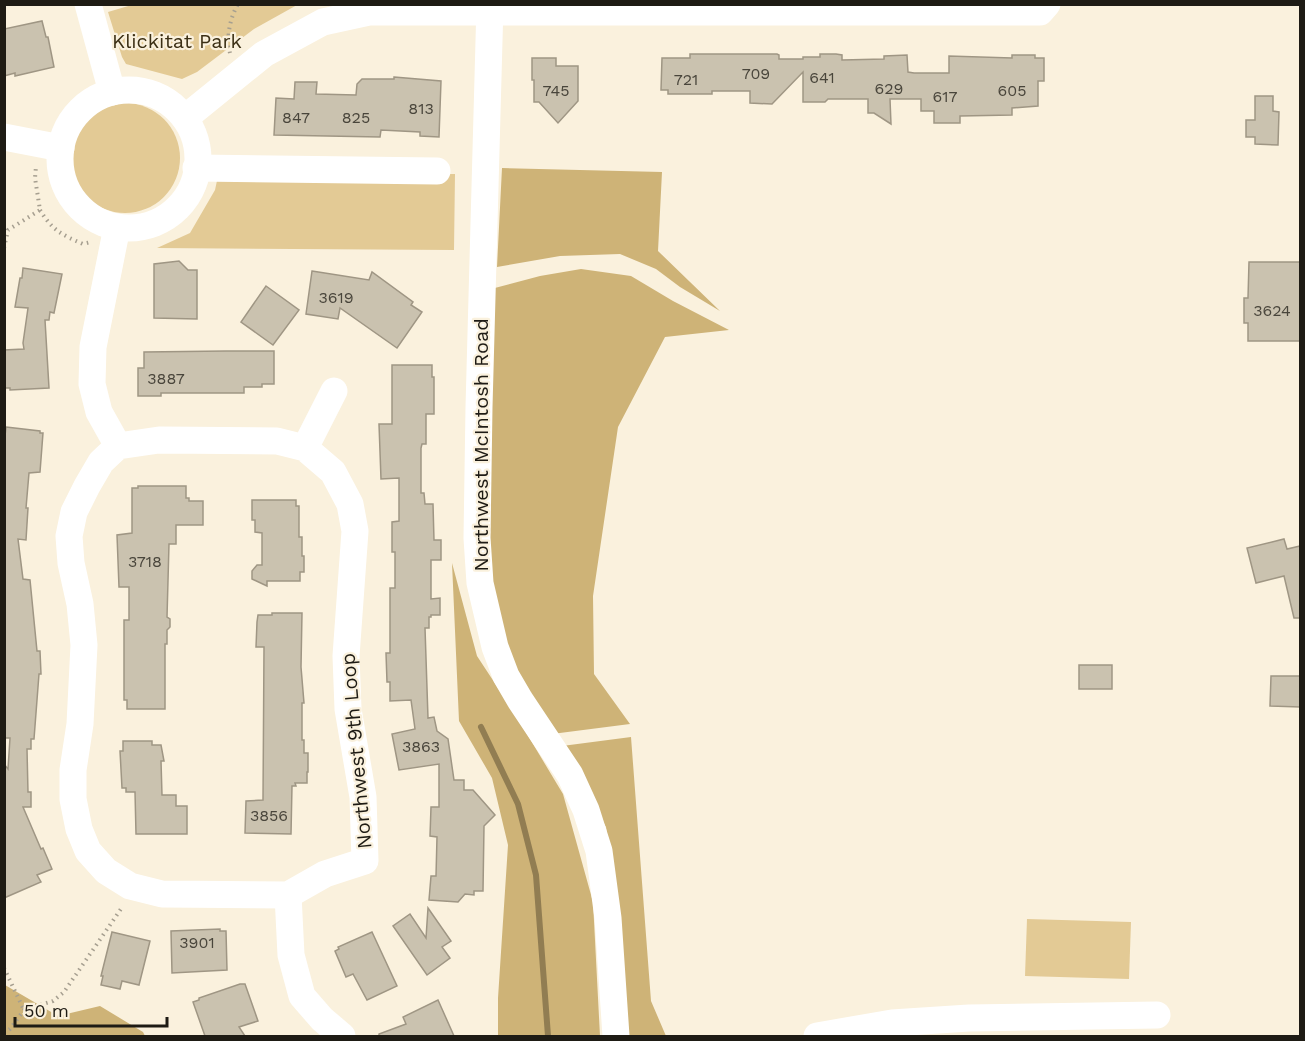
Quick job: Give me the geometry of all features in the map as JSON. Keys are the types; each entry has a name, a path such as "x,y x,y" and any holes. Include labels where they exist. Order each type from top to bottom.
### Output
{"street":[{"path":"88,4 112,92"},
{"path":"184,118 264,54 323,22 369,12 490,8 1044,8"},
{"name":"Northwest McIntosh Road","path":"490,8 478,407 477,538 480,583 495,647 506,676 570,775 586,810 596,840 608,918 616,1036"},
{"path":"4,137 49,145 65,132 73,118 84,106 97,97 112,92 133,90 152,94 170,104 184,118 194,137 198,157 195,177 187,196 174,212 156,222 115,236"},
{"path":"49,145 60,166 64,183 72,199 115,236"},
{"path":"196,168 437,171"},
{"path":"115,236 93,347 92,384 99,412 118,446 101,462 87,486 74,513 69,537 84,645 80,724 73,770 73,799 79,829 88,851 106,871 130,886 162,894 288,895 291,955 302,996 322,1019 342,1036"},
{"path":"304,448 334,391"},
{"name":"Northwest 9th Loop","path":"118,446 159,440 277,441 304,448 333,472 350,504 355,531 346,656 348,709 363,797 364,861 325,874 288,895"},
{"path":"817,1036 892,1023 969,1018 1157,1015"}],"path":[{"path":"238,4 229,31 228,50 240,73"},
{"path":"49,145 35,178 40,210 47,222 60,234 83,244 115,236"},
{"path":"4,248 8,230 40,210"},
{"path":"4,1033 10,1029 24,1010 53,1001 64,992 125,903 130,886"},
{"path":"4,968 24,1010"}],"green space":[{"name":"Klickitat Park","path":"135,4 297,5 254,29 197,72 182,79 126,64 108,12"},
{"path":"125,103 146,107 164,119 176,137 180,158 176,179 164,197 146,209 125,213 104,209 86,197 74,179 70,158 74,137 86,119 104,107"},
{"path":"455,174 454,250 157,248 190,233 215,190 218,176"},
{"path":"1027,919 1131,922 1129,979 1025,976"}],"shaded area":[{"path":"502,168 662,172 658,251 720,311 680,287 656,269 620,254 560,256 497,267"},
{"path":"581,269 631,276 729,330 665,337 618,427 593,596 594,674 630,724 552,734 525,693 492,611 487,547 491,289 540,276"},
{"path":"452,563 477,656 563,794 593,902 600,1036 498,1036 498,998 508,845 492,778 459,721"},
{"path":"631,737 651,1001 666,1036 623,1036 621,925 606,827 562,746"},
{"path":"5,985 58,1016 100,1006 143,1032 145,1036 5,1036"}],"building":[{"path":"42,21 54,67 15,76 15,73 4,76 4,29"},
{"path":"690,54 777,54 779,59 803,59 803,57 820,57 820,54 836,54 842,55 842,60 884,59 884,56 907,55 908,72 914,73 949,73 949,56 1012,58 1012,55 1035,55 1035,58 1044,58 1044,81 1038,81 1038,106 1012,108 1012,115 960,116 960,123 934,123 934,111 921,111 921,99 890,99 891,124 874,113 868,113 868,99 828,99 825,102 803,102 803,72 772,104 750,103 750,91 668,94 668,90 661,90 662,58 690,58"},
{"path":"532,58 556,58 556,66 578,66 578,101 558,123 539,102 534,102"},
{"path":"394,77 441,81 439,137 420,136 420,132 381,130 380,137 274,135 276,98 294,99 295,82 317,82 316,94 356,95 357,84 362,79 394,79"},
{"path":"1255,96 1273,96 1273,111 1279,112 1278,145 1255,144 1255,137 1246,137 1246,120 1255,120"},
{"path":"179,261 188,270 197,270 197,319 154,318 154,264"},
{"path":"1249,262 1300,262 1300,341 1248,341 1248,323 1244,323 1244,298 1248,298"},
{"path":"23,268 62,274 54,313 50,312 49,320 45,320 49,388 10,390 10,388 4,388 4,350 24,349 28,308 15,307"},
{"path":"312,271 369,280 372,272 413,302 411,305 422,312 397,348 340,308 338,319 306,314"},
{"path":"266,286 299,310 273,345 241,322"},
{"path":"274,351 274,384 244,387 244,393 161,393 161,396 138,396 138,368 144,368 144,352"},
{"path":"392,365 432,365 432,377 434,377 434,414 426,414 426,444 422,444 421,448 421,493 424,493 425,504 433,504 434,540 441,540 441,560 431,560 431,599 440,598 440,615 431,615 429,628 425,628 428,718 434,717 437,731 448,739 454,780 464,780 464,790 473,790 495,815 484,826 483,891 474,891 474,895 465,894 458,902 429,900 431,876 436,876 437,837 430,836 431,807 439,807 439,764 399,770 392,734 415,729 411,700 390,701 390,682 387,682 386,653 390,653 390,588 395,588 392,522 399,521 399,478 381,479 379,424 392,424"},
{"path":"6,427 43,433 40,472 29,473 26,540 18,539 23,579 30,580 41,674 39,674 34,739 31,739 31,749 27,749 28,792 31,792 31,807 23,807 52,869 37,875 41,882 4,898 4,764 8,769 10,738 4,738 4,445"},
{"path":"138,486 186,486 186,498 189,498 189,501 203,501 203,525 176,525 176,544 169,544 167,617 170,619 170,627 167,630 167,644 165,644 165,709 127,709 127,700 124,700 124,620 129,620 129,587 119,587 117,535 132,533 132,488 138,488"},
{"path":"252,500 296,500 296,506 299,506 299,537 302,537 302,556 304,556 304,572 300,572 300,581 267,581 267,586 252,579 252,571 257,565 262,565 262,533 255,532 255,520 252,520"},
{"path":"1284,539 1287,549 1300,546 1300,618 1294,618 1284,576 1256,583 1247,548"},
{"path":"272,613 302,613 301,667 304,703 302,703 302,740 304,740 304,753 308,753 308,772 307,783 295,783 296,786 292,786 291,834 245,833 246,801 263,800 264,647 256,647 257,622 258,615 272,615"},
{"path":"1079,665 1112,665 1112,689 1079,689"},
{"path":"1271,676 1300,676 1300,707 1270,706"},
{"path":"123,741 152,741 152,745 161,745 164,761 161,761 162,795 176,795 176,806 187,806 187,834 136,834 135,792 126,792 126,788 122,788 120,751 123,751"},
{"path":"428,908 451,941 442,947 450,958 427,975 393,926 410,914 426,938"},
{"path":"220,929 220,931 226,931 227,970 172,973 171,931"},
{"path":"112,932 150,941 139,985 122,981 120,989 101,985 103,976 101,976"},
{"path":"372,932 397,986 367,1000 353,974 346,977 335,951 339,949 338,947"},
{"path":"245,984 258,1021 239,1027 245,1036 205,1036 193,1002"},
{"path":"438,1000 454,1036 379,1036 379,1034 406,1024 403,1017"}],"waterway":[{"path":"481,727 518,804 536,875 548,1036"}]}
